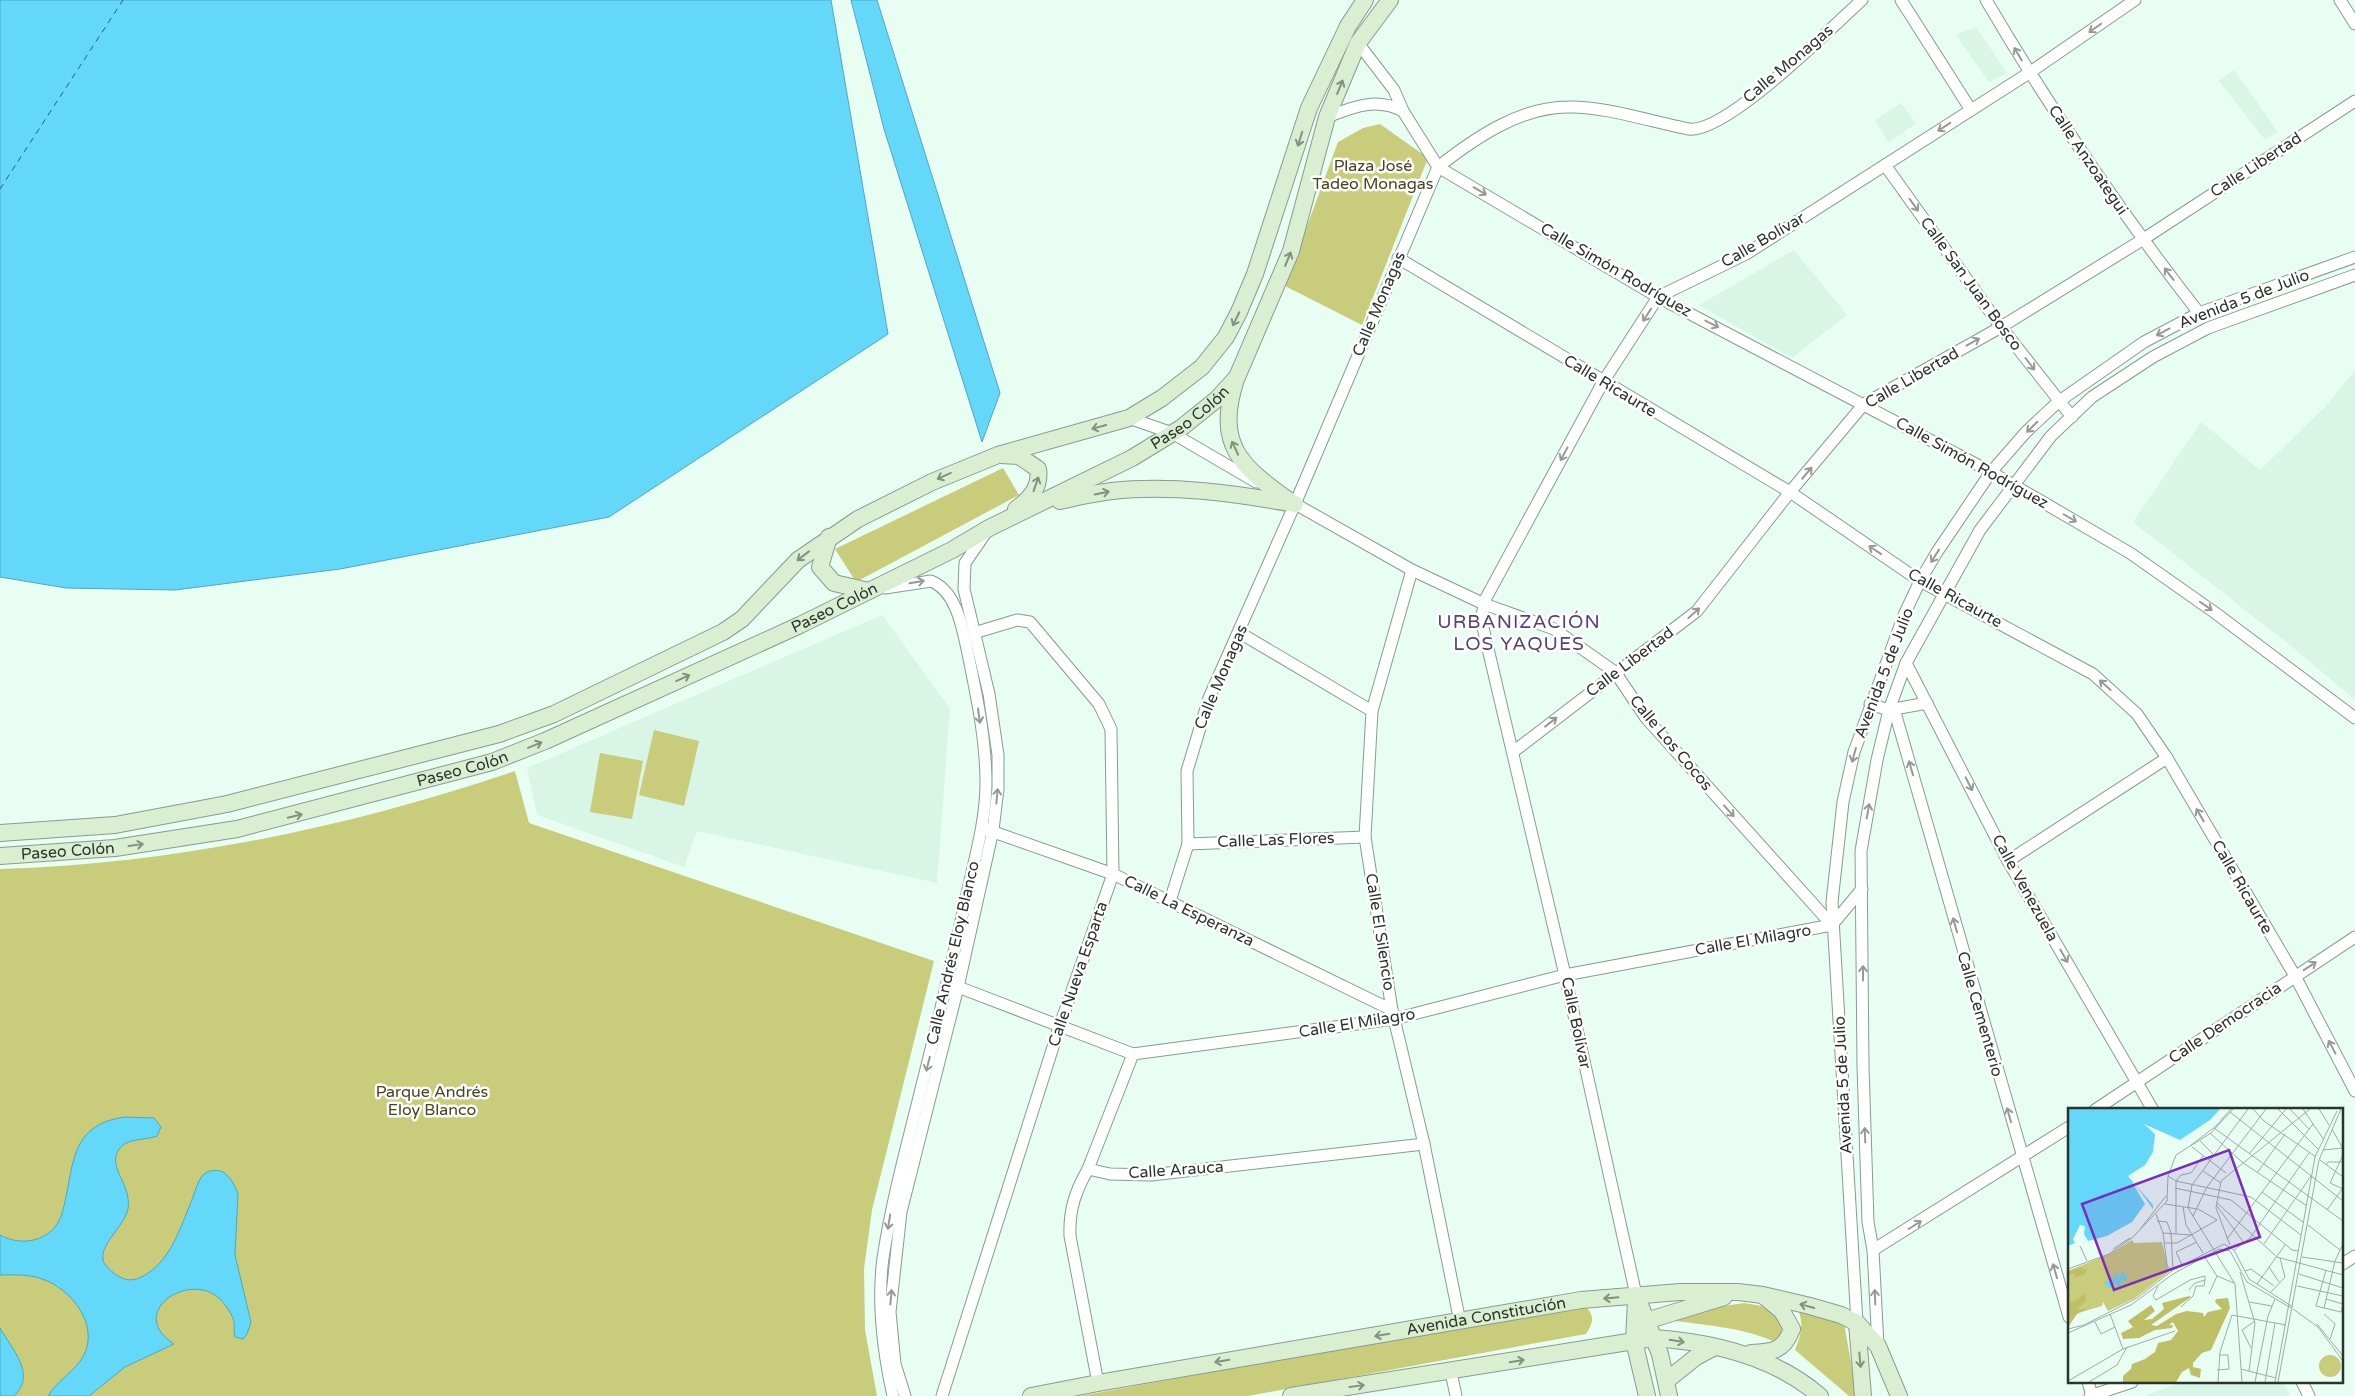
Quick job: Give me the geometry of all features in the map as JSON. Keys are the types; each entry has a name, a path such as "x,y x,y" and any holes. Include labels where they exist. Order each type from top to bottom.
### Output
{"street":[{"name":"Paseo Colón","path":"0,833 115,825 218,806 498,734 554,714 723,632 742,619 798,560 829,537 889,501 998,455 1129,418 1146,409 1191,377 1211,358 1233,326 1255,274 1309,108 1348,26 1365,0"},
{"name":"Paseo Colón","path":"0,856 115,848 237,829 483,765 545,741 800,625 952,550 989,528 1132,458 1181,428 1202,411 1237,377 1291,251 1327,117 1358,43 1390,0"},
{"name":"Calle Monagas","path":"1170,901 1188,844 1186,785 1191,754 1210,698 1240,633 1275,546 1295,504 1438,167 1481,135 1545,109 1569,106 1593,109 1689,129 1704,128 1768,85 1862,0"},
{"path":"1901,0 1971,110"},
{"name":"Calle Anzoategui","path":"1986,0 2029,73 2142,240 2199,313"},
{"name":"Calle Bolívar","path":"1658,297 1746,254 2029,73 2123,3 2135,0"},
{"path":"2340,0 2355,24"},
{"path":"1358,43 1394,90 1403,111 1438,167"},
{"name":"Calle Libertad","path":"1513,752 1615,672 1698,611 1790,492 1864,404 2001,327 2142,240 2355,101"},
{"path":"1327,117 1371,103 1383,103 1403,111"},
{"name":"Calle San Juan Bosco","path":"1885,165 2001,327 2058,402 2072,417"},
{"name":"Calle Simón Rodríguez","path":"1438,167 1658,297 1991,472 2130,553 2214,612 2355,718"},
{"name":"Avenida 5 de Julio","path":"1857,1323 1832,902 1843,802 1854,752 1898,631 1920,581 1991,472 2026,432 2058,402 2144,342 2199,313 2355,257"},
{"name":"Calle Ricaurte","path":"1398,258 1790,492 1920,581 2093,674 2137,714 2167,758 2295,976 2355,1091"},
{"name":"Avenida 5 de Julio","path":"1878,1346 1873,1250 1868,1222 1863,1086 1861,851 1878,760 1906,663 1943,593 1980,530 2051,436 2092,397 2153,357 2208,328 2355,275"},
{"path":"1484,604 1603,382 1658,297"},
{"path":"1237,377 1231,395 1228,420 1228,431 1234,449 1240,459 1260,480 1295,504"},
{"name":"Calle Los Cocos","path":"1129,418 1172,433 1412,570 1484,604 1554,629 1615,672 1646,718 1832,926"},
{"path":"989,528 1029,498 1040,479 1038,469 1029,461 1019,456 998,455"},
{"path":"1037,505 1112,491 1173,489 1254,497 1295,504"},
{"name":"Calle Andrés Eloy Blanco","path":"893,1396 885,1363 881,1311 883,1260 891,1213 914,1135 993,830 998,789 998,755 989,694 964,589 963,574 970,553 989,528"},
{"path":"829,537 820,567 834,583 869,591"},
{"name":"Calle El Silencio","path":"1412,570 1372,711 1365,836 1393,1014 1424,1144 1460,1322"},
{"name":"Calle Andrés Eloy Blanco","path":"869,591 931,581 938,584 948,596 961,621 975,687 984,752 986,785 952,987"},
{"name":"Calle Bolívar","path":"1484,604 1481,618 1565,975 1636,1295"},
{"name":"Calle Nueva Esparta","path":"942,1396 1060,1025 1112,874 1111,729 1099,704 1030,622 1017,620 974,633"},
{"path":"1240,633 1372,711"},
{"name":"Calle Venezuela","path":"1906,663 2008,861 2152,1108"},
{"path":"1870,704 1892,710 1927,703"},
{"name":"Calle Cementerio","path":"1892,710 2068,1314"},
{"path":"2008,861 2167,758"},
{"name":"Calle La Esperanza","path":"980,829 993,830 1112,874 1170,901 1393,1014"},
{"name":"Calle Las Flores","path":"1188,844 1365,836"},
{"path":"1832,926 1862,889"},
{"name":"Calle El Milagro","path":"952,987 1060,1025 1134,1054 1393,1014 1565,975 1832,926"},
{"name":"Calle Democracia","path":"2098,1108 2355,937"},
{"path":"1098,1382 1070,1236 1069,1214 1076,1191 1088,1168 1134,1054"},
{"path":"1873,1250 2022,1159 2068,1128"},
{"name":"Calle Andrés Eloy Blanco","path":"905,1396 894,1364 890,1312 900,1212 914,1135"},
{"name":"Calle Arauca","path":"1088,1168 1110,1174 1151,1175 1424,1144"},
{"path":"2342,1264 2355,1256"},
{"name":"Avenida Constitución","path":"1031,1396 1098,1382 1581,1300 1680,1292 1738,1292 1763,1295 1841,1316 1857,1323 1878,1346 1899,1396"},
{"path":"1646,1321 1738,1292"},
{"path":"1636,1295 1653,1338 1668,1389"},
{"path":"1636,1295 1634,1341 1648,1396"},
{"path":"1291,1396 1451,1372 1653,1338 1749,1353 1770,1352 1787,1341 1792,1328 1782,1312 1763,1295"},
{"path":"1857,1323 1863,1396"},
{"path":"1668,1389 1696,1358 1719,1349 1761,1360 1789,1372 1820,1396"},
{"path":"1451,1372 1456,1396"},
{"path":"2091,1396 2126,1384"},
{"path":"2303,1384 2309,1396"}],"shaded area":[{"path":"1976,27 2007,73 1989,82 1956,35"},
{"path":"2234,70 2278,132 2265,140 2219,81"},
{"path":"1901,103 1916,123 1889,143 1875,120"},
{"path":"1794,250 1847,315 1792,358 1699,305"},
{"path":"2355,370 2355,700 2292,647 2133,522 2201,422 2260,470 2324,408"},
{"path":"882,615 950,708 937,883 697,831 684,867 537,815 527,768"},
{"path":"2177,1384 2285,1384 2290,1396 2144,1396"}],"green space":[{"name":"Plaza José Tadeo Monagas","path":"1380,124 1428,158 1362,325 1285,286 1338,142 1363,128"},
{"path":"1003,468 1019,495 856,582 835,549"},
{"path":"654,730 699,741 684,806 639,795"},
{"path":"600,753 643,761 632,819 590,812"},
{"name":"Parque Andrés Eloy Blanco","path":"515,771 529,823 934,961 872,1210 864,1269 865,1330 877,1396 0,1396 0,869 65,866 131,859 196,851 261,839 389,809"},
{"path":"1744,1303 1768,1308 1777,1314 1782,1325 1779,1336 1773,1341 1735,1330 1668,1320 1691,1311"},
{"path":"1583,1304 1590,1312 1592,1318 1591,1325 1586,1334 1248,1396 1080,1396"},
{"path":"1798,1309 1843,1318 1857,1396 1849,1396 1795,1350 1801,1330"}],"water":[{"path":"0,0 831,0 888,334 609,517 340,569 175,590 66,588 0,577"},
{"path":"851,0 877,0 1000,393 982,442 884,129"},
{"path":"125,1117 154,1118 161,1127 157,1136 130,1141 118,1151 116,1164 127,1192 128,1209 122,1223 107,1243 103,1256 104,1263 115,1274 129,1280 134,1280 150,1272 159,1264 173,1244 202,1176 206,1172 223,1172 228,1176 238,1194 235,1255 251,1322 243,1339 235,1337 233,1319 220,1299 207,1291 193,1289 179,1292 167,1299 159,1308 156,1319 161,1332 174,1344 125,1367 89,1396 48,1396 84,1355 88,1344 85,1320 72,1300 53,1284 32,1276 0,1275 0,1235 18,1241 28,1241 37,1239 53,1230 62,1213 76,1152 83,1140 92,1129 106,1122"},
{"path":"0,1328 16,1353 23,1371 20,1388 14,1396 0,1396"}],"ferry route":[{"path":"0,189 123,0"}],"district":[{"name":"URBANIZACIÓN LOS YAQUES","path":"1519,633"}]}
